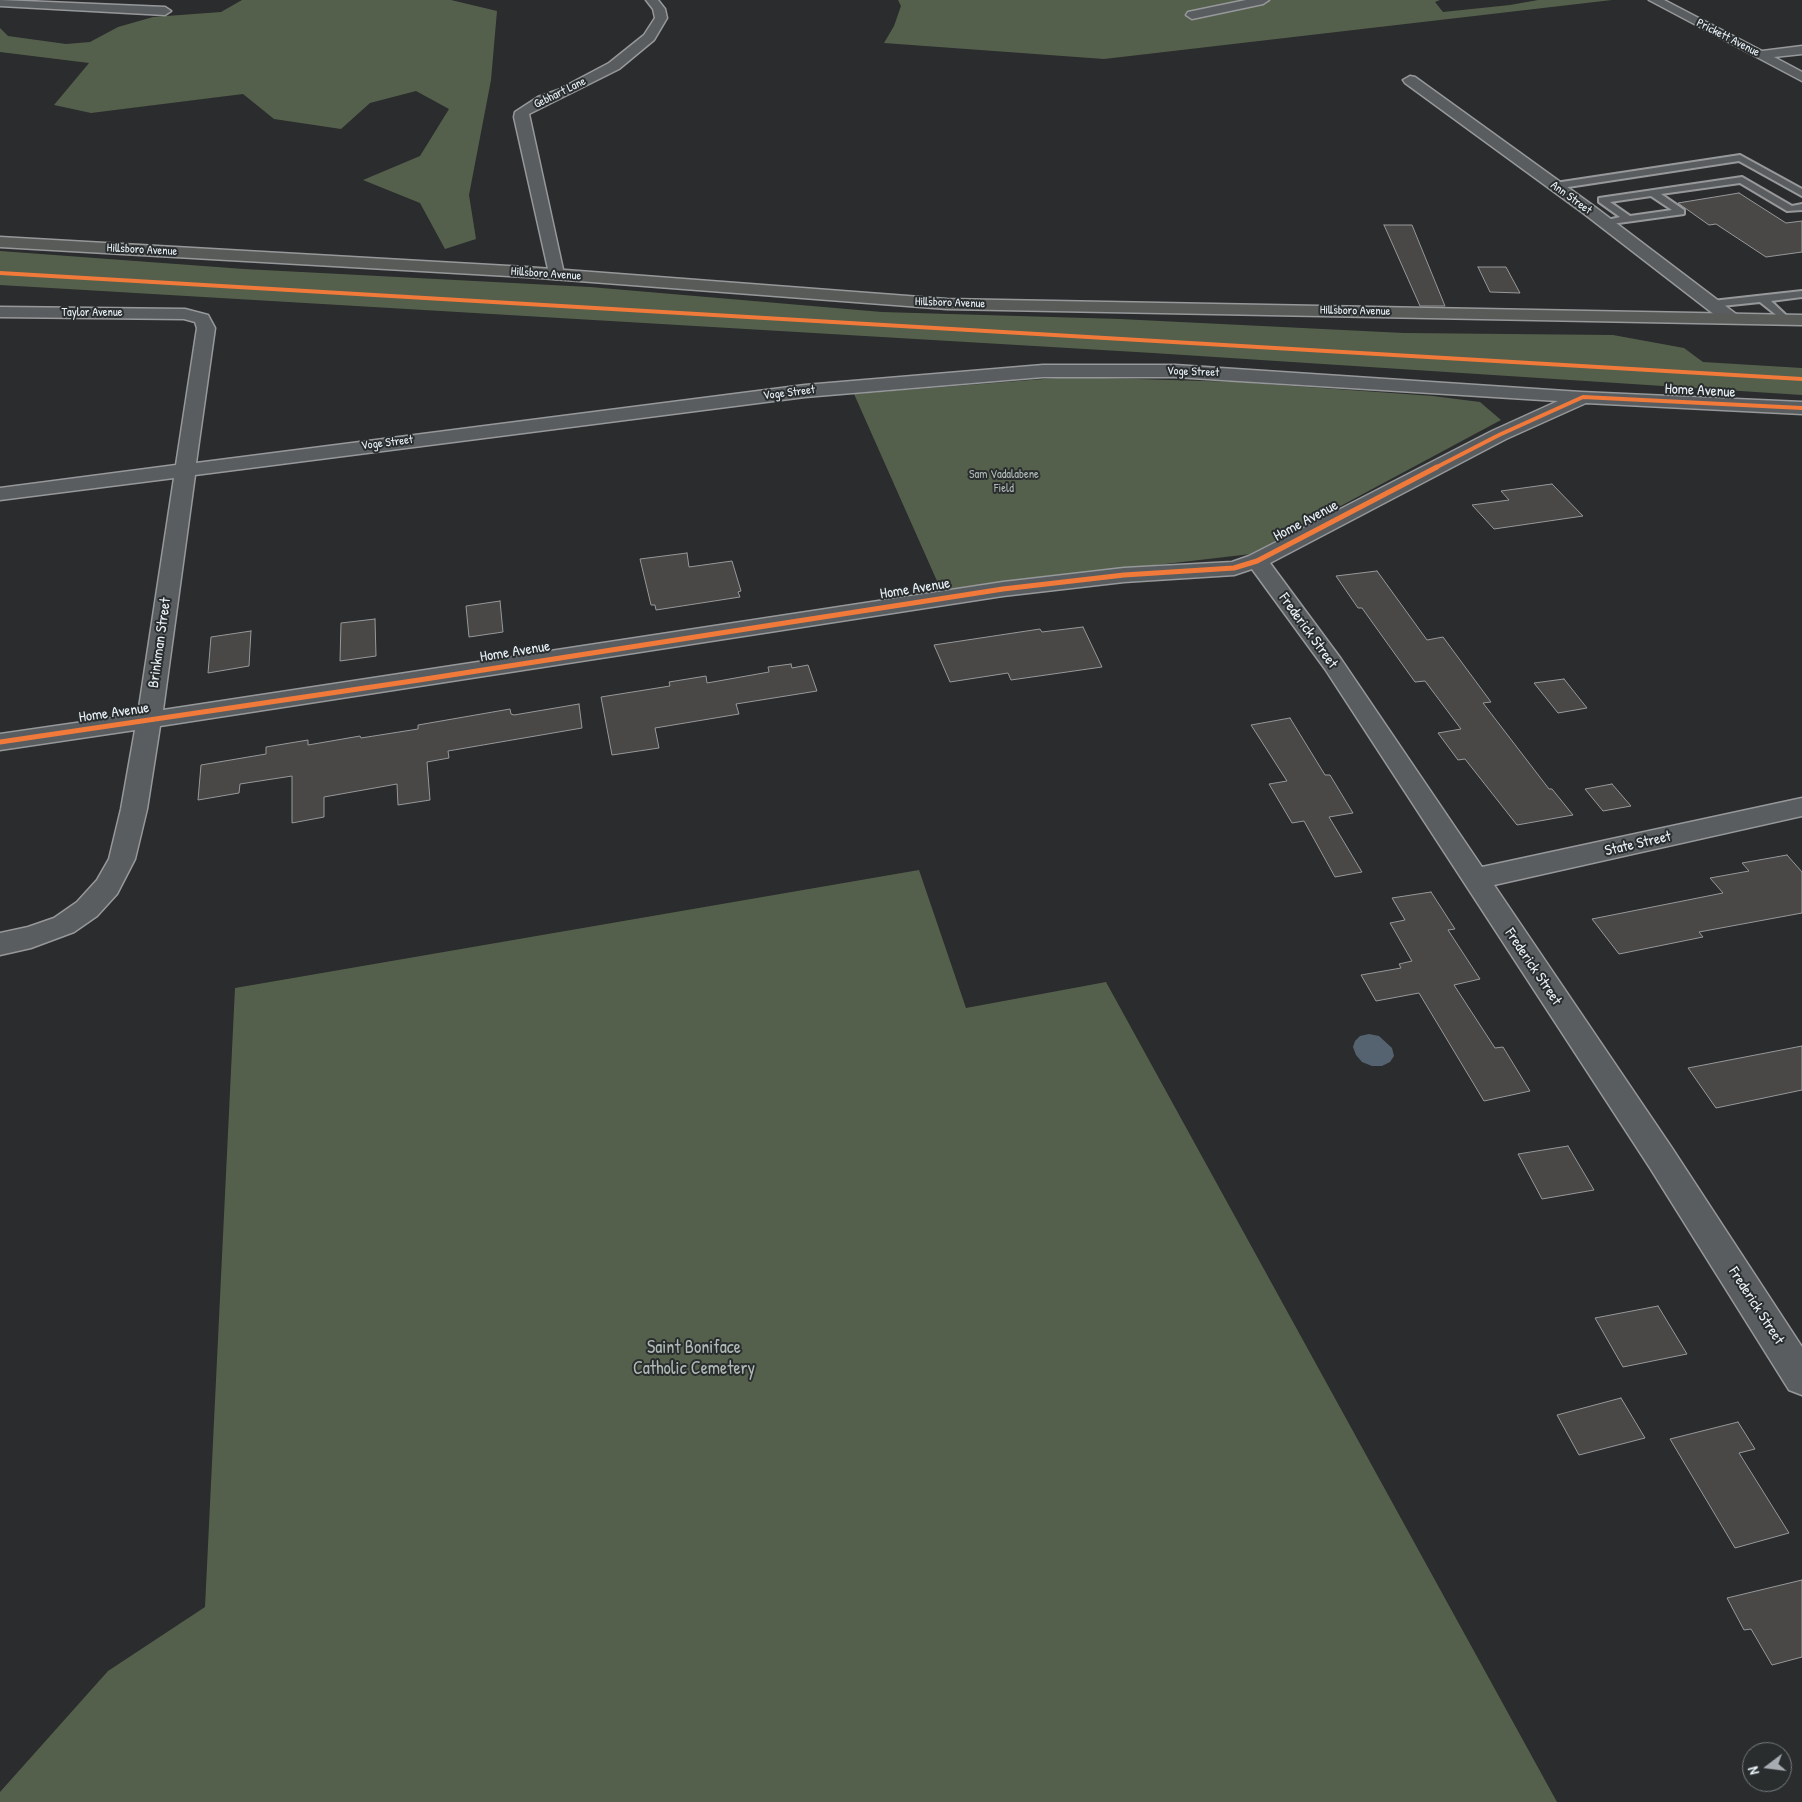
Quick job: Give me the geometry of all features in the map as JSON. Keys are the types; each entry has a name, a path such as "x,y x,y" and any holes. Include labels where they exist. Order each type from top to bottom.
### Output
{"main road":[{"name":"Hillsboro Avenue","path":"0,242 556,274 947,304 1794,320"}],"street":[{"name":"Gebhart Lane","path":"556,274 521,117 522,112 614,66 648,37 661,18 659,9 652,0"},
{"path":"1192,15 1263,0"},
{"name":"Prickett Avenue","path":"1655,0 1802,77"},
{"path":"0,1 166,11"},
{"path":"1760,55 1802,50"},
{"name":"Ann Street","path":"1410,80 1604,222 1730,318"},
{"name":"Taylor Avenue","path":"0,312 185,314"},
{"name":"Brinkman Street","path":"0,944 31,937 64,925 87,909 107,887 122,859 134,809 149,720 206,328 202,319 185,314"},
{"name":"Voge Street","path":"0,494 805,391 958,376 1043,371 1116,370 1243,374 1583,397"},
{"name":"Home Avenue","path":"0,742 975,593 1124,575 1234,568 1258,561 1337,518 1499,435 1583,397 1802,408"},
{"name":"Frederick Street","path":"1258,561 1333,664 1474,880 1661,1158 1802,1378"},
{"name":"State Street","path":"1474,880 1802,807"}],"lane":[{"path":"1555,186 1740,158 1802,193"},
{"path":"1740,158 1742,180"},
{"path":"1595,196 1653,193 1742,180 1790,208 1802,207"},
{"path":"1576,183 1628,219"},
{"path":"1604,222 1681,212 1653,193"},
{"path":"1712,304 1802,294"},
{"path":"1762,298 1794,320"}],"green space":[{"path":"242,0 451,0 497,11 491,80 469,195 476,239 445,249 420,203 363,180 420,156 449,109 416,91 370,103 341,129 274,119 243,94 91,113 54,105 89,63 0,52 0,28 8,36 66,44 90,42 118,27 153,17 221,12"},
{"path":"898,0 1440,0 1435,2 1443,12 1538,0 1612,0 1104,59 884,43 894,26 901,6"},
{"path":"0,251 244,269 590,287 882,312 1120,319 1404,333 1613,335 1684,348 1703,362 1802,368 1802,395 1153,353 0,285"},
{"name":"Sam Vadalabene Field","path":"1069,377 1238,382 1433,396 1480,402 1501,420 1251,554 941,590 854,394"},
{"name":"Saint Boniface Catholic Cemetery","path":"919,870 966,1008 1106,982 1557,1802 0,1802 0,1792 108,1671 205,1607 235,988"}],"water":[{"path":"1369,1034 1379,1036 1392,1048 1394,1056 1390,1062 1382,1066 1372,1066 1362,1062 1356,1055 1353,1047 1355,1041 1360,1036"}],"building":[{"path":"1739,193 1786,223 1802,221 1802,252 1766,257 1716,224 1709,225 1678,203"},
{"path":"1384,225 1412,225 1445,306 1420,306"},
{"path":"1478,267 1506,267 1520,293 1490,292"},
{"path":"1552,484 1583,516 1494,529 1472,505 1509,500 1501,491"},
{"path":"687,553 689,567 732,561 741,591 738,592 740,597 656,610 655,605 651,605 640,559"},
{"path":"1377,571 1427,640 1443,637 1491,702 1483,703 1549,789 1552,789 1573,815 1517,825 1465,759 1458,760 1438,733 1461,729 1425,681 1415,682 1362,608 1358,608 1336,576"},
{"path":"500,601 503,632 469,637 466,606"},
{"path":"375,619 376,656 340,661 341,623"},
{"path":"1083,627 1102,667 1011,680 1008,673 950,682 934,645 1040,629 1042,632"},
{"path":"251,631 249,666 208,673 211,637"},
{"path":"791,664 792,668 808,665 817,691 736,704 739,714 655,728 659,748 612,755 601,697 670,686 669,682 706,676 707,683 769,672 768,667"},
{"path":"1564,679 1587,708 1558,713 1534,683"},
{"path":"579,704 582,728 448,751 449,758 427,762 430,800 398,805 397,784 324,797 324,817 292,823 292,776 240,784 239,793 198,800 201,765 266,754 266,747 308,740 308,745 360,736 361,738 418,729 418,725 510,709 511,714 514,715"},
{"path":"1290,718 1325,775 1330,775 1353,813 1329,817 1362,872 1335,877 1304,821 1292,823 1269,784 1287,781 1251,725"},
{"path":"1612,784 1631,806 1603,811 1585,789"},
{"path":"1787,855 1802,872 1802,913 1699,932 1703,937 1619,954 1592,919 1723,893 1710,878 1749,871 1742,863"},
{"path":"1431,892 1455,929 1448,930 1480,979 1454,985 1495,1048 1503,1047 1530,1091 1484,1101 1419,993 1376,1001 1361,975 1401,968 1399,964 1412,961 1390,923 1405,920 1392,898"},
{"path":"1802,1046 1802,1090 1716,1108 1688,1068"},
{"path":"1568,1146 1594,1190 1542,1199 1518,1154"},
{"path":"1658,1306 1687,1354 1623,1367 1595,1318"},
{"path":"1621,1398 1645,1438 1579,1455 1557,1415"},
{"path":"1738,1422 1755,1449 1739,1453 1789,1533 1735,1548 1670,1439"},
{"path":"1802,1580 1802,1657 1772,1665 1751,1629 1744,1630 1727,1598"}],"cycle path":[{"path":"0,273 1802,379"},
{"path":"0,742 419,680 1003,589 1124,575 1234,568 1257,561 1499,435 1583,397 1802,408"}]}
